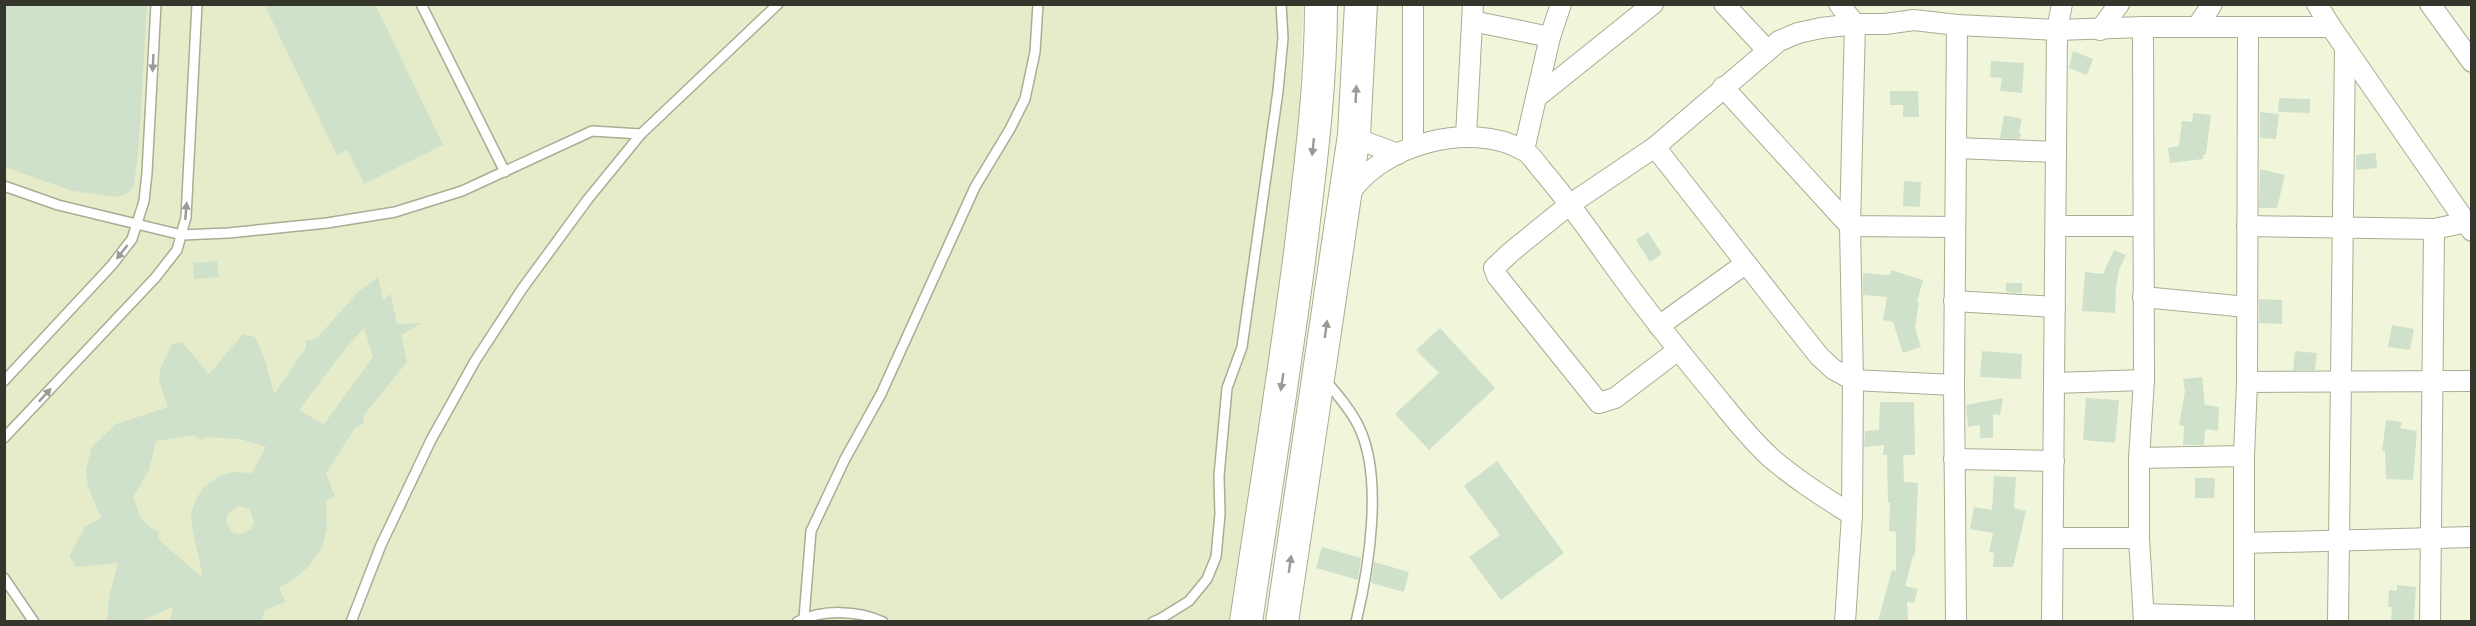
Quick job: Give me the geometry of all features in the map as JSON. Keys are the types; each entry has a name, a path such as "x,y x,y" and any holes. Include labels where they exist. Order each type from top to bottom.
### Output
{"highway":[{"path":"1246,621 1287,348 1313,149 1321,49 1321,4"},
{"path":"1282,621 1354,135 1361,4"}],"street":[{"path":"1406,151 1413,4"},
{"path":"1524,150 1550,37 1561,4"},
{"path":"1537,97 1653,4"},
{"path":"1724,4 1767,51"},
{"path":"1839,4 1855,24 1850,226 1853,380 1852,514 1845,621"},
{"path":"2052,621 2057,30 2062,4"},
{"path":"2100,30 2119,4"},
{"path":"2198,27 2212,4"},
{"path":"2247,226 2434,229 2470,225 2345,48 2317,4"},
{"path":"2430,4 2472,62"},
{"path":"1678,351 1615,398 1599,403 1497,276 1494,268 1569,205 1655,147 1779,41 1798,33 1855,24 1885,24 1918,12 1957,25 2057,30 2143,27 2331,27"},
{"path":"1466,136 1472,13 1550,37"},
{"path":"1956,621 1954,301 1957,25"},
{"path":"2143,27 2144,380 2139,458 2139,538 2144,617 2244,619 2248,28"},
{"path":"2338,621 2345,48"},
{"path":"1723,87 1850,226 1955,227"},
{"path":"1354,135 1368,143 1406,151"},
{"path":"1343,204 1361,179 1385,160 1449,138 1466,136 1503,142 1524,150 1569,205 1678,351 1755,442 1809,487 1852,514"},
{"path":"1655,147 1745,264 1819,356 1833,369 1853,380 1954,385"},
{"path":"1956,148 2056,152"},
{"path":"2056,226 2143,226"},
{"path":"2430,621 2434,229"},
{"path":"1659,326 1745,264"},
{"path":"2144,297 2247,307"},
{"path":"1954,301 2055,307"},
{"path":"2054,383 2144,380"},
{"path":"2247,382 2472,381"},
{"path":"2139,458 2244,456"},
{"path":"1954,459 2054,461"},
{"path":"2244,543 2472,537"},
{"path":"2053,538 2139,538"}],"lane":[{"path":"4,381 112,265 132,239 138,224 147,173 156,4"},
{"path":"4,438 166,266 177,250 186,217 197,4"},
{"path":"421,4 505,172"},
{"path":"351,621 381,545 430,440 475,361 522,289 575,217 641,134 778,4"},
{"path":"883,621 872,616 838,612 801,620 812,531 844,459 881,394 975,187 1025,99 1035,52 1038,4"},
{"path":"1153,621 1161,619 1189,601 1207,579 1215,557 1220,514 1219,476 1227,388 1242,346 1278,91 1283,38 1281,4"},
{"path":"4,186 58,205 182,235 228,233 395,212 462,191 592,131 641,134"},
{"path":"1320,374 1338,395 1359,426 1369,463 1372,502 1371,550 1356,621"},
{"path":"4,578 34,621"}],"shaded area":[{"path":"4,5 1303,5 1298,139 1276,320 1229,621 5,621"}],"building":[{"path":"4,4 147,4 139,144 134,186 128,193 116,197 73,191 4,167"},
{"path":"264,4 375,4 443,145 364,184 347,150 337,155"},
{"path":"2073,51 2093,59 2087,75 2069,68"},
{"path":"1991,61 2024,63 2022,93 2000,91 2002,78 1990,77"},
{"path":"1890,91 1918,91 1919,117 1903,117 1903,105 1890,105"},
{"path":"2279,98 2310,99 2310,113 2278,112"},
{"path":"2260,112 2279,114 2276,139 2260,138"},
{"path":"2193,113 2211,115 2206,154 2203,155 2203,159 2170,163 2168,148 2179,146 2182,121 2192,122"},
{"path":"2004,115 2022,119 2020,139 2000,138"},
{"path":"2376,153 2377,168 2356,170 2356,155"},
{"path":"2260,169 2285,175 2277,208 2259,208"},
{"path":"1904,181 1921,182 1920,207 1903,206"},
{"path":"1648,232 1662,254 1650,262 1636,240"},
{"path":"2114,250 2126,255 2119,270 2115,313 2082,311 2085,272 2103,274"},
{"path":"217,261 219,277 194,279 193,263"},
{"path":"1891,270 1923,280 1917,302 1919,302 1915,328 1921,347 1903,353 1893,322 1883,320 1887,297 1863,295 1863,273 1890,275"},
{"path":"378,277 383,300 391,294 397,324 422,323 401,335 407,362 364,415 363,424 355,428 326,473 335,497 326,500 327,528 322,548 308,567 279,588 286,602 265,610 262,621 170,621 173,607 141,621 107,621 109,597 118,563 76,567 69,556 85,527 101,518 88,487 86,472 91,448 116,424 168,407 159,380 160,369 172,344 182,342 209,374 243,334 255,337 266,363 274,394 306,348 306,341 316,339 359,291","holes":["364,328 373,357 324,424 299,410 344,350","194,435 201,440 206,437 240,439 266,447 252,473 234,472 218,477 204,487 196,499 191,514 192,527 203,578 159,540 158,531 149,527 140,516 133,497 149,470 156,441","239,506 250,509 254,521 251,529 242,534 232,532 226,522 228,513"]},
{"path":"2006,283 2022,283 2022,293 2006,292"},
{"path":"2259,299 2282,300 2282,324 2259,323"},
{"path":"2392,325 2414,329 2410,350 2388,347"},
{"path":"1440,328 1495,388 1429,450 1395,414 1439,373 1416,350"},
{"path":"1982,351 2022,354 2021,379 1980,377"},
{"path":"2295,351 2317,353 2315,370 2293,370"},
{"path":"2202,377 2205,405 2219,407 2218,431 2205,429 2204,445 2183,445 2184,426 2179,425 2185,391 2183,379"},
{"path":"2003,398 2000,415 1993,414 1993,438 1980,438 1980,425 1968,427 1966,405"},
{"path":"2086,398 2119,400 2115,443 2083,440"},
{"path":"1880,402 1914,402 1915,455 1903,455 1904,482 1918,483 1915,556 1913,556 1905,586 1918,589 1914,603 1907,602 1908,621 1878,621 1892,570 1896,571 1896,532 1889,531 1887,455 1883,455 1884,445 1864,447 1865,431 1879,430"},
{"path":"2386,420 2402,422 2400,428 2417,431 2413,480 2386,479 2385,451 2382,451"},
{"path":"1497,461 1564,553 1501,600 1469,557 1500,535 1464,486"},
{"path":"1994,476 2016,477 2014,508 2026,511 2013,567 1993,567 1994,553 1989,552 1993,533 1970,529 1974,507 1992,510"},
{"path":"2195,478 2215,478 2214,498 2195,498"},
{"path":"1322,547 1361,558 1358,580 1316,568"},
{"path":"1374,562 1409,572 1404,592 1371,583"},
{"path":"2397,585 2416,587 2414,621 2391,621 2392,607 2388,607 2389,590 2397,591"}]}
